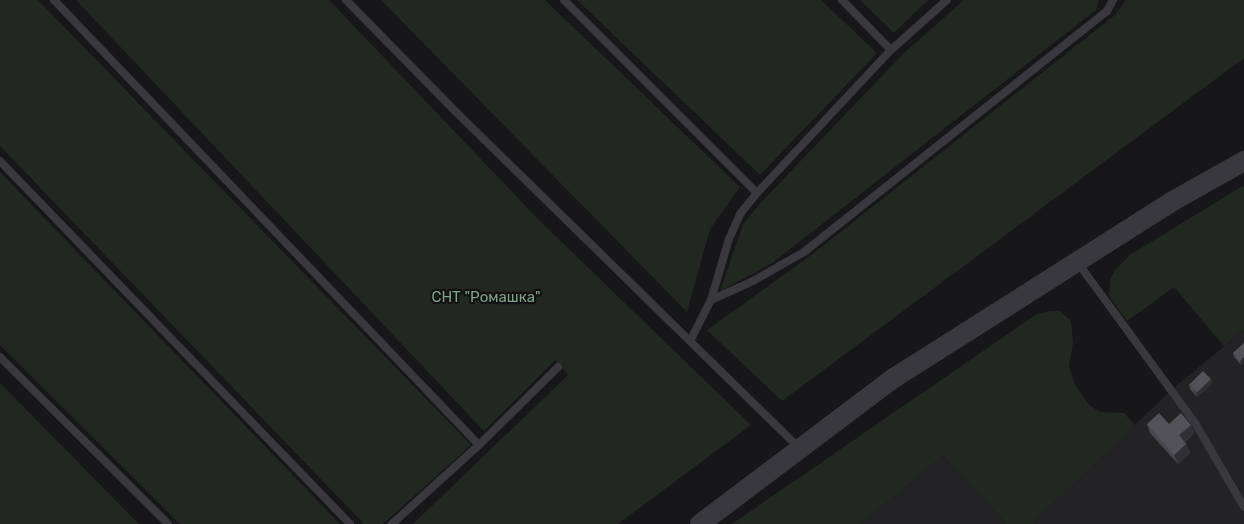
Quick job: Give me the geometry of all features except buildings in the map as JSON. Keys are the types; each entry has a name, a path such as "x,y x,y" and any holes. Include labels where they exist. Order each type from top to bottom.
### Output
{"street":[{"path":"700,524 894,378 1171,202 1244,161"}],"lane":[{"path":"54,0 479,444"},
{"path":"346,0 800,449"},
{"path":"564,0 757,193"},
{"path":"842,0 891,50"},
{"path":"690,341 711,300 729,239 740,214 891,50 946,0"},
{"path":"711,300 753,281 804,252 1107,11 1113,0"},
{"path":"0,160 350,524"},
{"path":"1077,261 1195,423 1244,507"},
{"path":"0,357 168,524"},
{"path":"392,524 558,367"}],"shaded area":[{"path":"1244,330 1244,524 1032,524 1171,390"},
{"path":"943,456 1006,524 861,524"}],"green space":[{"path":"0,0 38,0 471,445 383,524 364,524 0,146"},
{"name":"СНТ \"Ромашка\"","path":"76,0 329,0 540,221 751,425 618,524 413,524 568,375 555,360 484,431"},
{"path":"381,0 545,0 740,187 710,229 687,312"},
{"path":"577,0 821,0 877,53 760,175"},
{"path":"860,0 928,0 894,33"},
{"path":"964,0 1099,0 1096,10 771,264 720,291 743,224 763,200 905,52"},
{"path":"1126,0 1244,0 1244,58 782,401 707,330 814,253 1115,15"},
{"path":"0,172 340,524 180,524 0,345"},
{"path":"1244,185 1244,330 1224,346 1174,287 1127,321 1109,296 1110,279 1115,270 1130,255"},
{"path":"1060,311 1071,321 1073,343 1069,366 1075,385 1090,406 1101,412 1124,413 1135,425 1032,524 1006,524 943,456 861,524 732,524 1037,314"},
{"path":"0,383 139,524 0,524"}]}
